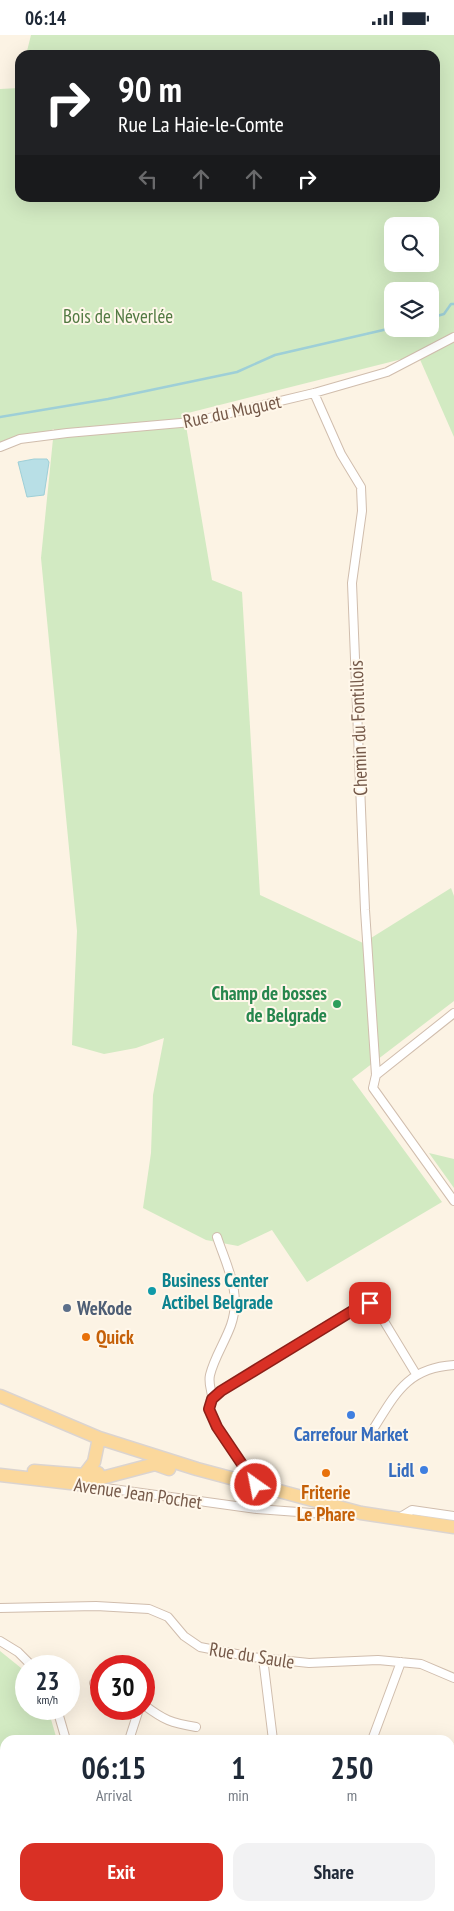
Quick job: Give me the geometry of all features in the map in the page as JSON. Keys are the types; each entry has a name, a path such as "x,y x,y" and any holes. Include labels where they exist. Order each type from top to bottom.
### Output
{"main road":[{"path":"0,1396 99,1438 197,1469 360,1513"},
{"path":"82,1480 94,1462 99,1438"},
{"path":"82,1480 159,1457"},
{"path":"0,1467 64,1474 82,1480 155,1464 185,1472 197,1469"},
{"name":"Avenue Jean Pochet","path":"0,1475 82,1480"},
{"name":"Avenue Jean Pochet","path":"360,1513 454,1527"}],"street":[{"name":"Rue du Muguet","path":"0,447 20,439 192,421 314,393 387,372 454,337"},
{"name":"Chemin du Fontillois","path":"314,393 341,454 361,487 362,511 352,583 365,910 376,1075 373,1088 454,1201"},
{"path":"376,1075 454,1013"},
{"path":"217,1237 235,1292 236,1307 231,1325 210,1375 209,1387 212,1399 209,1409 217,1427 256,1485"},
{"path":"212,1399 221,1391 362,1305 370,1303 376,1308 416,1374"},
{"path":"372,1431 400,1389 416,1374 442,1366 454,1365"},
{"name":"Avenue Jean Pochet","path":"82,1480 257,1509 339,1515 360,1513"},
{"path":"398,1518 412,1510 454,1516"},
{"name":"Rue du Saule","path":"0,1608 96,1606 149,1609 168,1617 184,1635 200,1647 262,1658 309,1663 378,1660 420,1664 454,1678"},
{"path":"0,1641 21,1655"},
{"path":"262,1658 272,1735"},
{"path":"374,1735 401,1662"},
{"path":"155,1714 173,1723 196,1727"},
{"path":"60,1720 65,1735"},
{"path":"132,1735 136,1720"}],"green space":[{"name":"Bois de Néverlée","path":"31,35 454,35 454,437 418,355 184,414 212,580 242,592 260,895 363,943 451,888 454,896 454,1001 352,1079 442,1202 307,1282 272,1230 238,1246 206,1240 143,1208 151,1153 153,1095 164,1038 136,1048 104,1054 72,1045 77,931 41,558 54,429 0,449 0,89 15,88 15,202 440,202 440,50 27,50"},
{"path":"429,1153 454,1159 454,1188"},
{"path":"0,1651 15,1663 15,1720 51,1720 56,1735 0,1735"}],"water":[{"path":"47,459 49,462 44,495 27,497 18,462"}],"waterway":[{"path":"439,315 444,314 451,304 454,304"},
{"path":"0,417 108,399 237,372 275,355 384,330"}],"place":[{"name":"Champ de bosses de Belgrade","path":"337,1004"},
{"name":"Business Center Actibel Belgrade","path":"152,1291"},
{"name":"WeKode","path":"67,1308"},
{"name":"Quick","path":"86,1337"},
{"name":"Carrefour Market","path":"351,1415"},
{"name":"Lidl","path":"424,1470"},
{"name":"Friterie Le Phare","path":"326,1473"}],"route":[{"path":"256,1485 217,1427 209,1409 212,1399 221,1391 362,1305 370,1303"}]}
